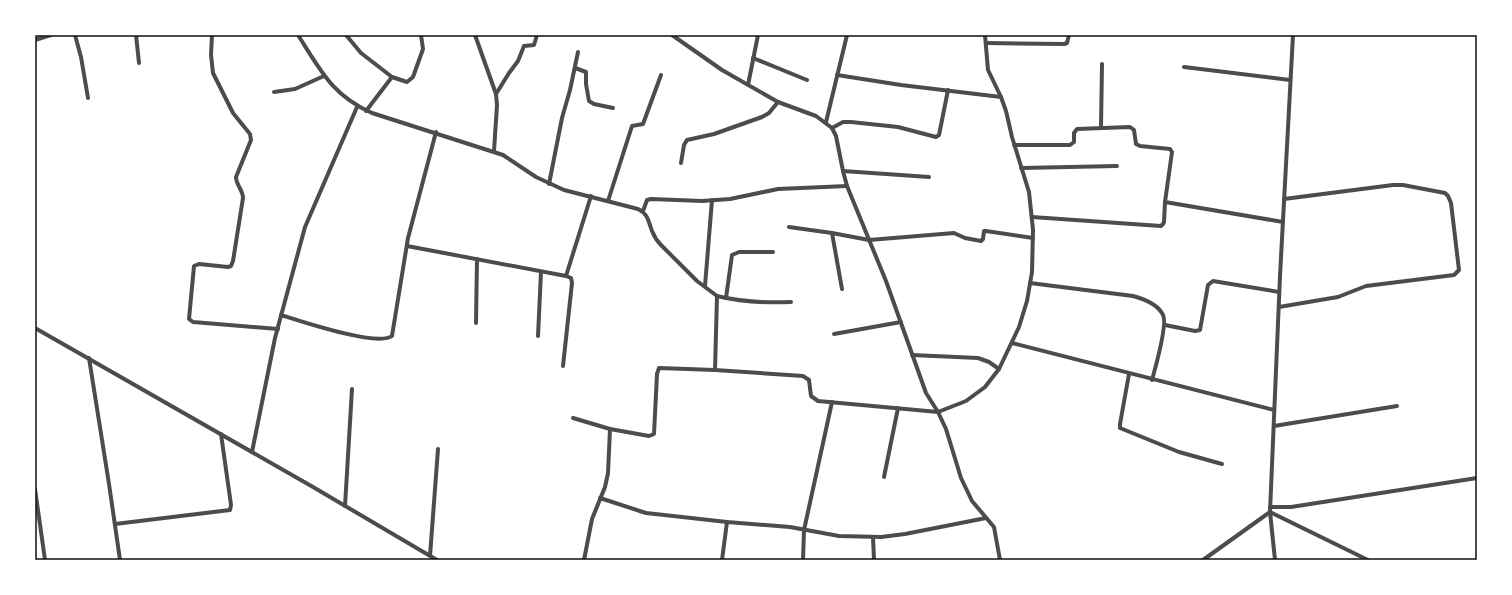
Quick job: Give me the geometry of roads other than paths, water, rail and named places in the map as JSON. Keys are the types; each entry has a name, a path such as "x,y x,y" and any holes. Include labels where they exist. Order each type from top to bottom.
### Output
{"street":[{"path":"35,40 51,35"},
{"path":"75,35 81,57 88,98"},
{"path":"136,35 139,63"},
{"path":"212,35 211,55 213,73 233,113 250,134 251,140 236,177 236,181 243,198 233,261 231,266 199,264 194,266 192,269 189,319 193,322 278,329"},
{"path":"298,35 324,76 341,95 357,106 504,154 536,177 564,190 592,196 643,211 649,218 652,231 660,245 717,296 770,303 791,302"},
{"path":"346,35 361,53 392,77 407,82 413,77 423,49 420,35"},
{"path":"475,35 496,94 497,105 494,151"},
{"path":"496,94 518,61 524,46 534,45 537,35"},
{"path":"672,35 722,70 778,102 816,116 832,128 836,136 842,171 847,186 886,281 926,392 946,429 961,478 972,501 994,527 1000,560"},
{"path":"748,85 758,35"},
{"path":"826,122 847,35"},
{"path":"573,418 610,429 649,436 654,434 657,374 659,368 803,376 809,380 811,396 814,399 938,412 966,401 985,387 999,369 1020,327 1027,301 1032,272 1033,238 1032,217 1028,192 1001,97 988,70 985,35"},
{"path":"986,43 1064,44 1067,43 1069,35"},
{"path":"1275,560 1270,509 1279,292 1293,35"},
{"path":"549,184 560,128 578,52"},
{"path":"753,58 808,80"},
{"path":"1101,127 1102,64"},
{"path":"1184,67 1290,80"},
{"path":"575,68 586,72 587,89 591,103 613,108"},
{"path":"608,201 632,126 643,124 661,75"},
{"path":"274,92 296,89 324,76"},
{"path":"837,76 1001,97"},
{"path":"366,110 392,77"},
{"path":"832,128 843,122 851,122 898,127 936,137 939,134 948,90"},
{"path":"681,163 684,145 687,140 714,134 762,118 770,113 778,102"},
{"path":"252,452 281,315 305,227 357,106"},
{"path":"1014,145 1070,145 1074,142 1074,133 1077,129 1130,127 1134,130 1135,142 1137,145 1167,148 1171,150 1172,154 1165,202 1164,222 1160,226 1032,217"},
{"path":"281,315 353,335 389,338 392,336 407,246 436,132"},
{"path":"1021,168 1117,166"},
{"path":"842,171 929,177"},
{"path":"1279,307 1344,296 1358,288 1366,286 1454,275 1459,270 1451,203 1445,193 1403,185 1393,185 1284,199"},
{"path":"643,211 647,200 651,199 730,199 778,190 847,186"},
{"path":"566,276 592,196"},
{"path":"705,286 712,200"},
{"path":"1165,202 1283,222"},
{"path":"789,227 869,240 954,233 965,238 981,241 983,239 984,231 1033,238"},
{"path":"832,233 842,289"},
{"path":"407,246 571,278 572,283 563,366"},
{"path":"726,298 732,255 739,252 773,252"},
{"path":"476,323 478,259"},
{"path":"538,336 541,272"},
{"path":"1164,325 1195,331 1200,330 1208,285 1213,281 1279,292"},
{"path":"1030,283 1132,296 1141,298 1155,306 1163,315 1164,325 1152,380"},
{"path":"715,370 717,296"},
{"path":"834,334 901,322"},
{"path":"35,328 437,560"},
{"path":"1012,343 1274,410"},
{"path":"912,355 978,358 989,362 999,369"},
{"path":"89,358 120,560"},
{"path":"1129,374 1120,428 1179,452 1222,464"},
{"path":"345,506 352,388"},
{"path":"803,560 804,530 832,402"},
{"path":"1274,426 1397,406"},
{"path":"884,477 898,408"},
{"path":"584,560 592,519 605,487 608,473 610,429"},
{"path":"115,524 230,510 231,505 221,434"},
{"path":"430,556 438,449"},
{"path":"1203,560 1270,509 1477,478"},
{"path":"35,489 45,560"},
{"path":"600,498 646,513 779,526 839,536 872,537 905,534 986,518"},
{"path":"1270,509 1368,560"},
{"path":"722,560 727,522"},
{"path":"872,537 874,560"}]}
